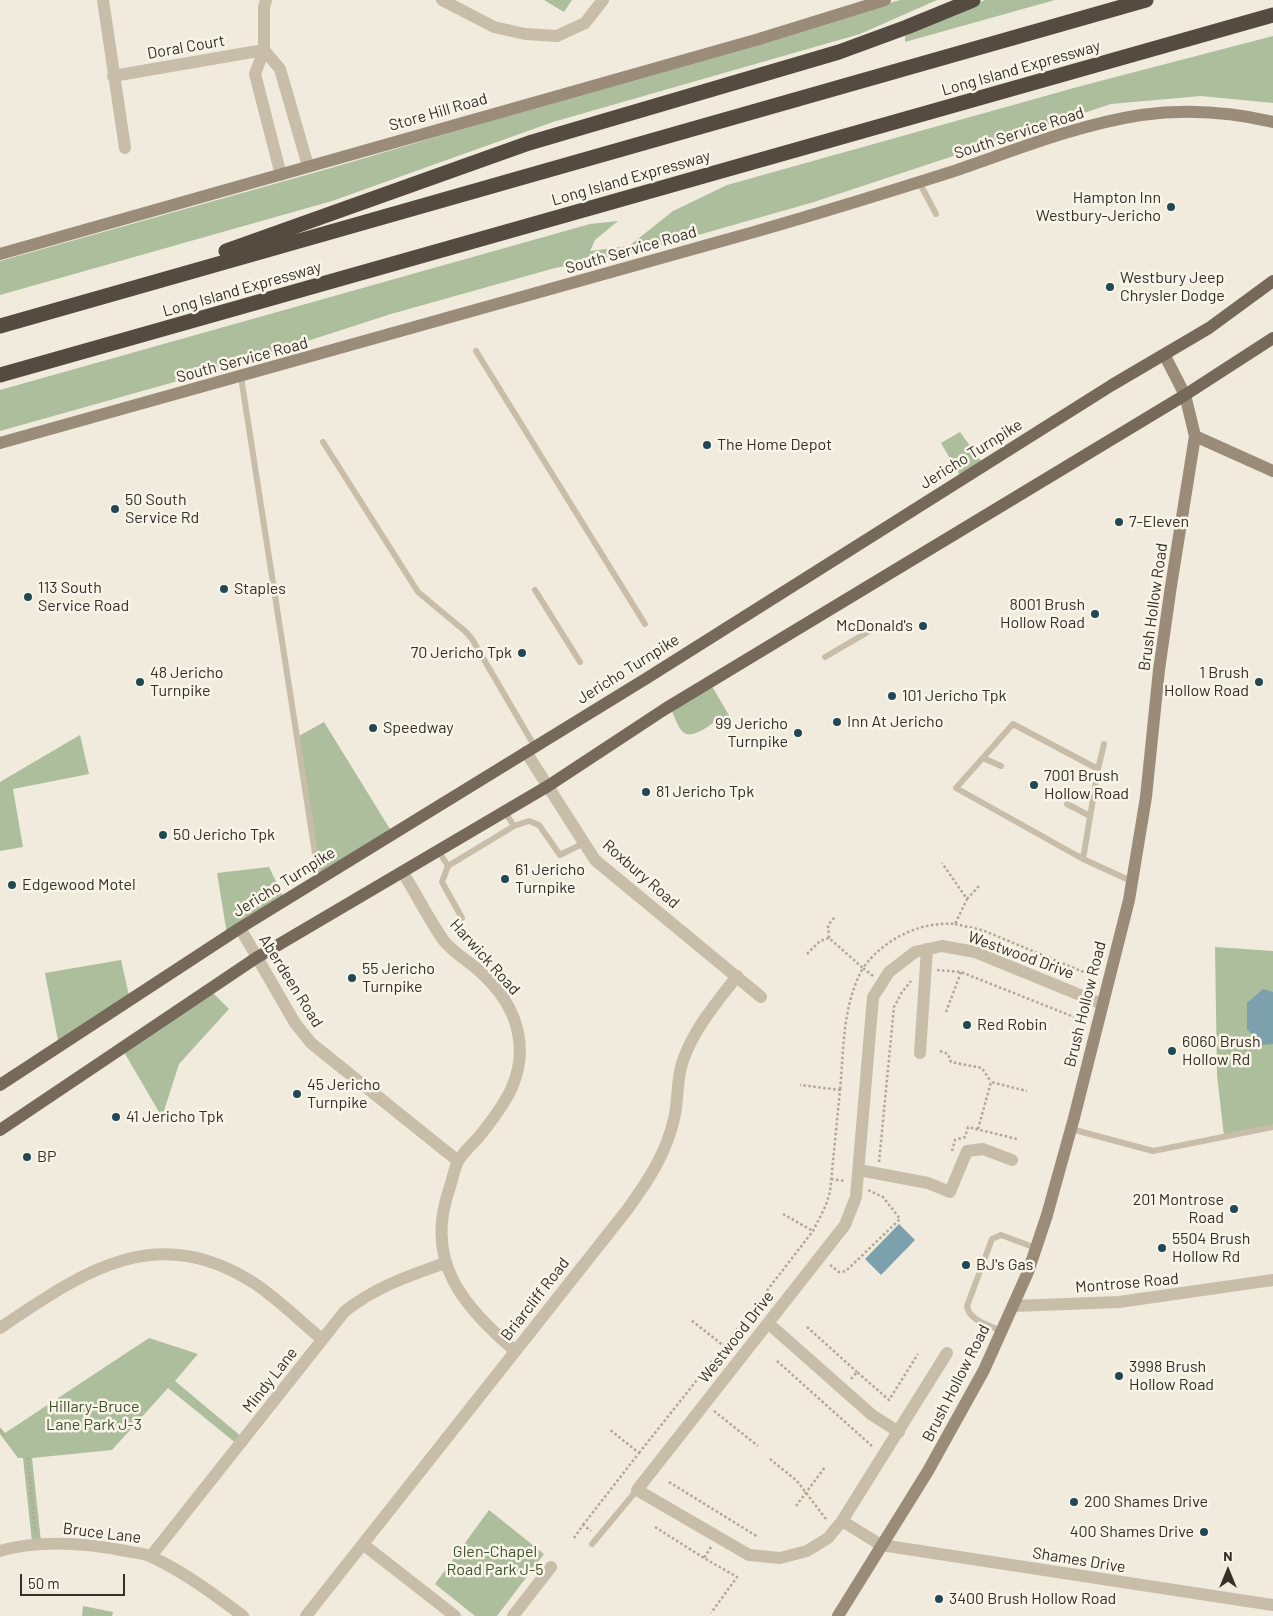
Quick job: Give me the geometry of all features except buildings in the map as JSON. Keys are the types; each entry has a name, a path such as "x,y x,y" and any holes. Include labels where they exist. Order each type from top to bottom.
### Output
{"highway":[{"path":"96,297 529,143 839,52 973,0"},
{"name":"Long Island Expressway","path":"0,326 96,297 1146,0"},
{"name":"Long Island Expressway","path":"0,375 1273,15"}],"main road":[{"name":"Store Hill Road","path":"0,254 281,175 865,4 885,0"},
{"name":"South Service Road","path":"0,442 241,377 756,232 919,182 1076,130 1142,115 1195,112 1250,116 1273,122"},
{"name":"Jericho Turnpike","path":"0,1085 240,928 530,749 1112,384 1165,356 1247,302 1273,281"},
{"path":"0,1130 256,958 439,852 548,786 665,709 1185,395 1273,338"},
{"name":"Brush Hollow Road","path":"838,1616 962,1413 1013,1306 1036,1248 1071,1129 1125,918 1146,797 1159,670 1196,436 1185,395 1165,356"},
{"path":"1196,436 1273,471"}],"street":[{"path":"103,0 125,148"},
{"path":"266,0 264,7 264,50 255,74 281,175"},
{"path":"442,0 494,27 525,34 557,36 585,23 604,0"},
{"path":"264,50 280,69 308,166"},
{"name":"Doral Court","path":"113,76 264,50"},
{"name":"Roxbury Road","path":"530,749 548,786 595,860 761,997"},
{"name":"Harwick Road","path":"403,873 445,942 477,969 501,995 512,1015 518,1034 520,1053 518,1076 510,1094 495,1117 458,1161 443,1207 442,1225 444,1263 465,1302 515,1351"},
{"name":"Aberdeen Road","path":"240,928 297,1026 311,1043 458,1161"},
{"name":"Westwood Drive","path":"637,1490 845,1225 856,1197 874,997 889,972 915,952 942,946 975,952 1102,1004"},
{"path":"920,1053 927,949"},
{"name":"Briarcliff Road","path":"306,1616 627,1210 656,1170 664,1154 674,1118 684,1057 700,1025 737,976"},
{"path":"858,1170 928,1183 950,1192 967,1152 983,1149 1012,1160"},
{"path":"0,1328 81,1275 104,1265 128,1258 154,1255 190,1257 213,1263 241,1275 256,1284 322,1339"},
{"name":"Mindy Lane","path":"151,1556 345,1311 368,1293 399,1279 444,1263"},
{"name":"Montrose Road","path":"1013,1306 1119,1302 1273,1280"},
{"path":"768,1323 872,1415 899,1432"},
{"path":"637,1490 749,1555 780,1558 807,1551 828,1538 840,1525 947,1353"},
{"path":"840,1525 881,1545"},
{"path":"364,1545 455,1616"},
{"name":"Shames Drive","path":"881,1545 1273,1605"},
{"name":"Bruce Lane","path":"0,1551 15,1546 98,1546 151,1556 214,1594 242,1616"},
{"path":"513,1616 551,1567"}],"lane":[{"path":"919,182 936,214"},
{"path":"476,351 645,624"},
{"path":"241,377 320,879"},
{"path":"323,442 418,592 472,639 530,749"},
{"path":"535,590 580,662"},
{"path":"825,657 873,629"},
{"path":"1098,769 1013,724 956,788 1083,859 1131,881"},
{"path":"1083,859 1104,744"},
{"path":"983,758 1001,766"},
{"path":"1067,804 1090,816"},
{"path":"505,812 514,826"},
{"path":"462,918 442,882 448,866 514,826 529,821 539,825 560,855 584,843"},
{"path":"439,852 448,866"},
{"path":"1071,1129 1153,1151 1273,1127"},
{"path":"1001,1330 972,1317 968,1312 967,1306 992,1239 1001,1235 1036,1248"},
{"path":"592,1544 637,1490"}],"path":[{"path":"942,863 967,899"},
{"path":"955,924 967,899 979,886"},
{"path":"835,918 828,925 829,938 863,968"},
{"path":"574,1538 813,1231 826,1205 830,1192 847,1011 852,991 863,968 872,956 890,941 906,933 922,927 955,924 982,930 1086,973"},
{"path":"807,954 820,941 829,938"},
{"path":"879,1163 894,1007 909,983 926,974 943,969 961,972 1074,1017"},
{"path":"946,1012 961,972"},
{"path":"940,1051 948,1054 951,1062 982,1068 990,1082 978,1129"},
{"path":"990,1082 1027,1091"},
{"path":"800,1086 840,1090"},
{"path":"950,1159 955,1140 965,1136 968,1127 1017,1139"},
{"path":"820,1257 836,1270 846,1271 900,1219 883,1197 874,1191 857,1188"},
{"path":"783,1214 813,1231"},
{"path":"691,1320 724,1346"},
{"path":"807,1327 889,1400 918,1354"},
{"path":"777,1361 865,1442 885,1454"},
{"path":"841,1389 857,1372"},
{"path":"704,1404 758,1446"},
{"path":"609,1429 640,1453"},
{"path":"0,1430 4,1436"},
{"path":"28,1457 37,1545"},
{"path":"770,1458 797,1482 822,1516 840,1525"},
{"path":"796,1506 825,1467"},
{"path":"669,1482 758,1537"},
{"path":"583,1525 599,1536"},
{"path":"655,1527 737,1578 711,1613"},
{"path":"704,1558 717,1537"}],"green space":[{"path":"544,0 572,0 564,12"},
{"path":"900,0 937,0 860,34 553,122 332,201 0,295 0,261 331,168"},
{"path":"985,0 1055,0 905,42 905,36"},
{"path":"1273,36 1273,103 1201,96 1111,104 814,202 642,251 555,268 391,314 224,368 0,431 0,390 590,224 618,221 595,240 590,251 629,246 673,211 727,185 1081,86"},
{"path":"960,432 984,465 962,479 941,443"},
{"path":"710,683 733,722 720,718 696,733 686,734 679,726 670,707"},
{"path":"324,722 393,834 319,879 297,737"},
{"path":"80,735 89,774 13,789 23,847 0,851 0,782"},
{"path":"269,867 285,900 227,934 217,873"},
{"path":"1215,947 1273,951 1273,1127 1224,1136 1217,1075"},
{"path":"121,960 130,1000 59,1046 45,973"},
{"path":"209,989 229,1009 179,1064 162,1117 121,1047"},
{"name":"Hillary-Bruce Lane Park J-3","path":"149,1338 198,1354 175,1381 242,1437 237,1444 168,1388 112,1450 32,1458 41,1542 32,1542 23,1458 18,1458 0,1434 0,1427 5,1433"},
{"name":"Glen-Chapel Road Park J-5","path":"489,1510 544,1554 497,1616 475,1616 435,1584"},
{"path":"83,1606 113,1612 112,1616 82,1616"}],"water":[{"path":"1263,989 1273,992 1273,1044 1261,1045 1247,1029 1247,1003"},
{"path":"899,1224 915,1240 881,1275 865,1259"}],"place":[{"name":"Hampton Inn Westbury-Jericho","path":"1171,207"},
{"name":"Westbury Jeep Chrysler Dodge","path":"1110,287"},
{"name":"The Home Depot","path":"707,445"},
{"name":"50 South Service Rd","path":"115,509"},
{"name":"7-Eleven","path":"1119,522"},
{"name":"Staples","path":"224,589"},
{"name":"113 South Service Road","path":"28,597"},
{"name":"8001 Brush Hollow Road","path":"1095,614"},
{"name":"McDonald's","path":"923,626"},
{"name":"70 Jericho Tpk","path":"522,653"},
{"name":"48 Jericho Turnpike","path":"140,682"},
{"name":"1 Brush Hollow Road","path":"1259,682"},
{"name":"101 Jericho Tpk","path":"892,696"},
{"name":"Inn At Jericho","path":"837,722"},
{"name":"Speedway","path":"373,728"},
{"name":"99 Jericho Turnpike","path":"798,733"},
{"name":"7001 Brush Hollow Road","path":"1034,785"},
{"name":"81 Jericho Tpk","path":"646,792"},
{"name":"50 Jericho Tpk","path":"163,835"},
{"name":"61 Jericho Turnpike","path":"505,879"},
{"name":"Edgewood Motel","path":"12,885"},
{"name":"55 Jericho Turnpike","path":"352,978"},
{"name":"Red Robin","path":"967,1025"},
{"name":"6060 Brush Hollow Rd","path":"1172,1051"},
{"name":"45 Jericho Turnpike","path":"297,1094"},
{"name":"41 Jericho Tpk","path":"116,1117"},
{"name":"BP","path":"27,1157"},
{"name":"201 Montrose Road","path":"1234,1209"},
{"name":"5504 Brush Hollow Rd","path":"1162,1248"},
{"name":"BJ's Gas","path":"966,1265"},
{"name":"3998 Brush Hollow Road","path":"1119,1376"},
{"name":"200 Shames Drive","path":"1074,1502"},
{"name":"400 Shames Drive","path":"1204,1532"},
{"name":"3400 Brush Hollow Road","path":"939,1599"}]}
